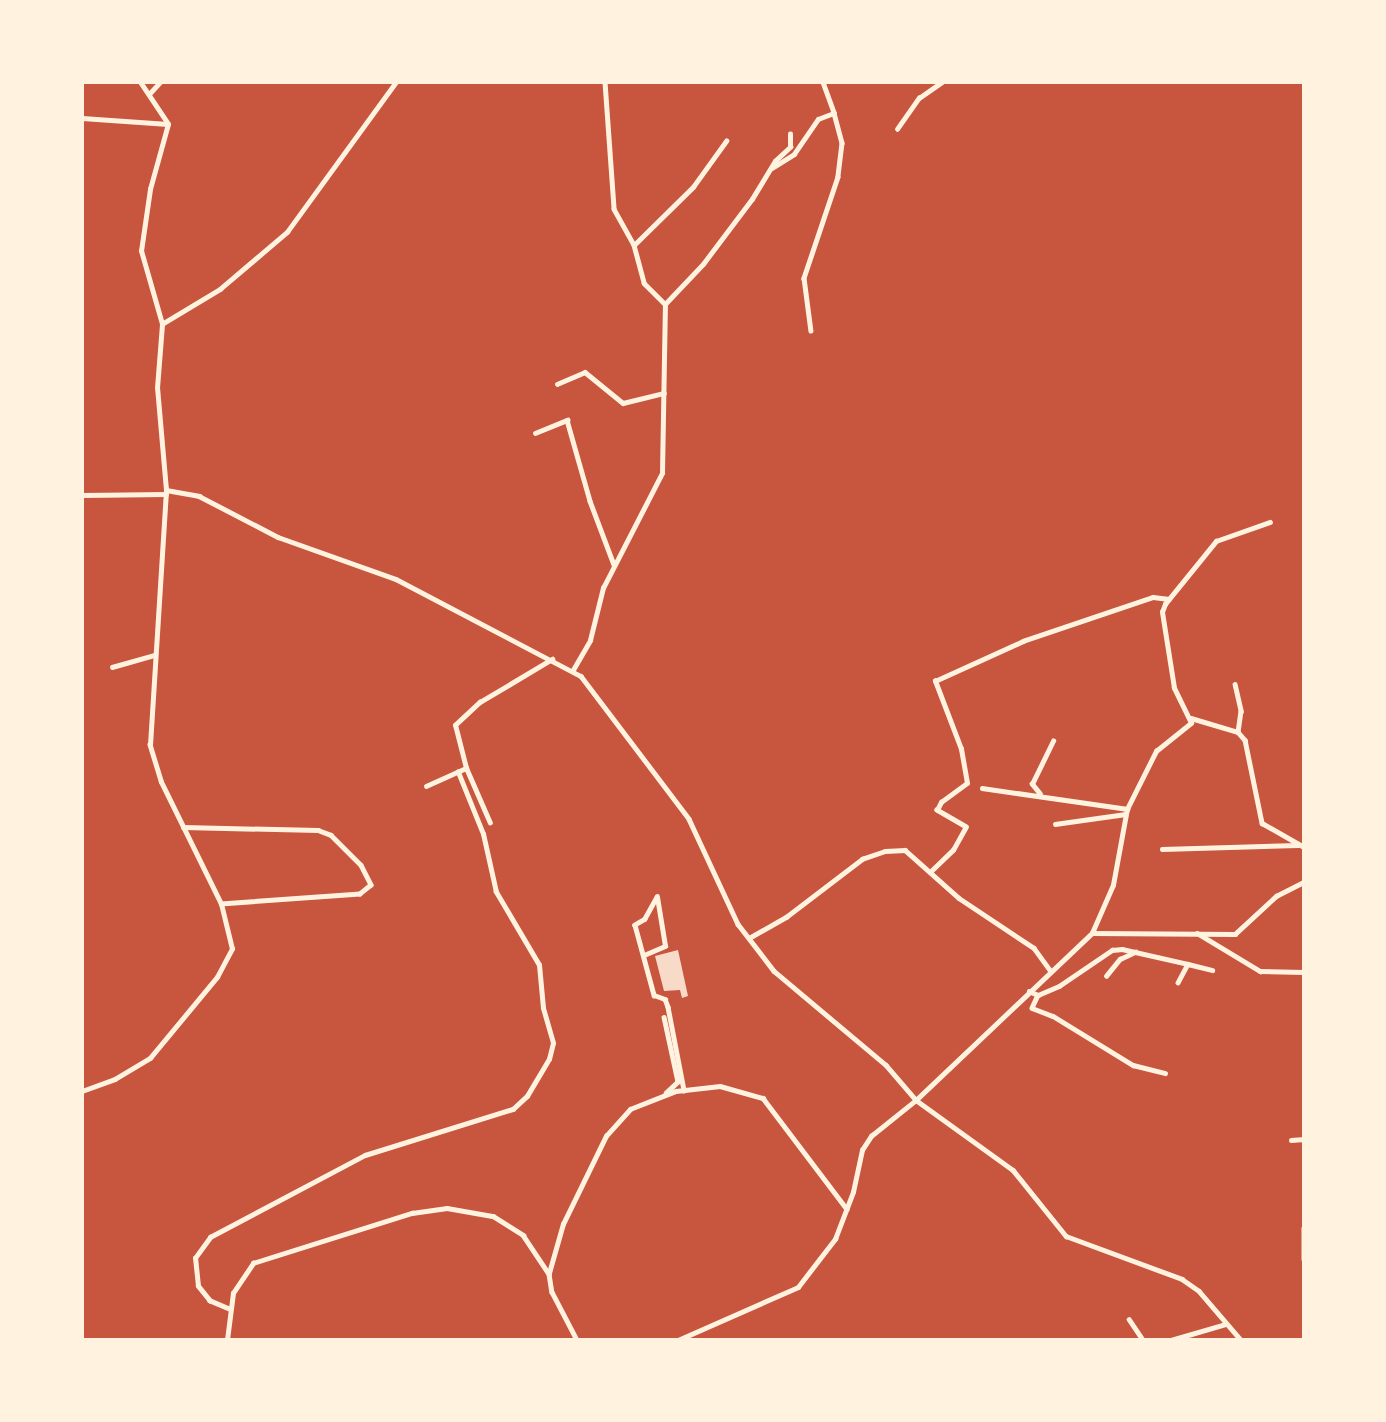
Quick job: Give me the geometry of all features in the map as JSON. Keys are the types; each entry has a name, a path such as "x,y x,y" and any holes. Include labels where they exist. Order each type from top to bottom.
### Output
{"street":[{"path":"82,1091 115,1079 150,1058 217,977 232,949 221,904 161,782 150,745 166,492 156,375 162,324 141,251 150,189 168,124 140,82"},
{"path":"149,94 159,82"},
{"path":"162,324 220,289 287,232 396,82"},
{"path":"605,82 614,209 634,245 645,283 665,304"},
{"path":"810,331 804,278 838,177 842,144 823,82"},
{"path":"897,129 919,98 942,82"},
{"path":"771,169 794,154 818,119 834,113"},
{"path":"82,118 168,124"},
{"path":"573,670 590,640 595,607 660,481 665,304 703,264 771,169 790,147 790,134"},
{"path":"634,245 693,187 726,141"},
{"path":"557,384 585,372 623,403 664,393"},
{"path":"535,433 567,420 590,501 615,566"},
{"path":"82,495 166,492 199,496 278,537 396,579 573,670 605,702 675,796 748,938 781,978 886,1065 916,1100 1013,1170 1066,1236 1182,1279 1199,1290 1241,1340"},
{"path":"678,1340 798,1287 827,1254 847,1209 862,1150 886,1121 916,1100 1092,933 1113,885 1126,811 1156,751 1189,727 1190,718 1174,688 1162,612 1216,541 1270,522"},
{"path":"930,872 953,850 966,827 937,810 967,783 958,739 935,681 1023,641 1153,597 1170,599"},
{"path":"112,667 154,655"},
{"path":"490,822 466,768 454,731 459,719 531,668 553,659"},
{"path":"1235,684 1241,711 1238,732"},
{"path":"1190,718 1238,732 1245,740 1262,823 1301,846"},
{"path":"1041,794 1032,783 1053,741"},
{"path":"426,786 466,768"},
{"path":"229,1309 210,1301 198,1286 195,1258 210,1237 365,1155 513,1109 527,1096 549,1059 553,1043 543,1008 539,965 496,892 483,834 458,772"},
{"path":"982,788 1041,794 1126,811"},
{"path":"1055,824 1126,811"},
{"path":"183,827 318,830 331,835 361,865 371,885 360,894 221,904"},
{"path":"1162,849 1301,846"},
{"path":"748,938 878,853 905,850 977,912 1034,948 1051,970"},
{"path":"1092,933 1235,934 1276,896 1304,882"},
{"path":"644,955 665,946 657,897 645,919 635,925 654,995 665,999 668,1007 684,1090"},
{"path":"1196,932 1260,971 1304,972"},
{"path":"1165,1073 1133,1065 1053,1016 1032,1008 1038,995 1059,986 1112,950 1135,952 1212,970"},
{"path":"1106,976 1120,959 1135,952"},
{"path":"1178,983 1188,964"},
{"path":"1028,991 1038,995"},
{"path":"663,1017 678,1082 665,1094"},
{"path":"549,1274 563,1224 607,1136 630,1109 665,1094 735,1087 763,1098 847,1209"},
{"path":"1291,1140 1304,1139"},
{"path":"227,1340 229,1309 240,1278 263,1258 412,1213 447,1208 468,1209 505,1221 537,1251 549,1274 552,1292 577,1340"},
{"path":"1304,1228 1304,1259"},
{"path":"1129,1319 1143,1340"},
{"path":"1171,1340 1227,1324"}],"building":[{"path":"678,950 688,996 682,998 680,990 664,991 655,956"}]}
